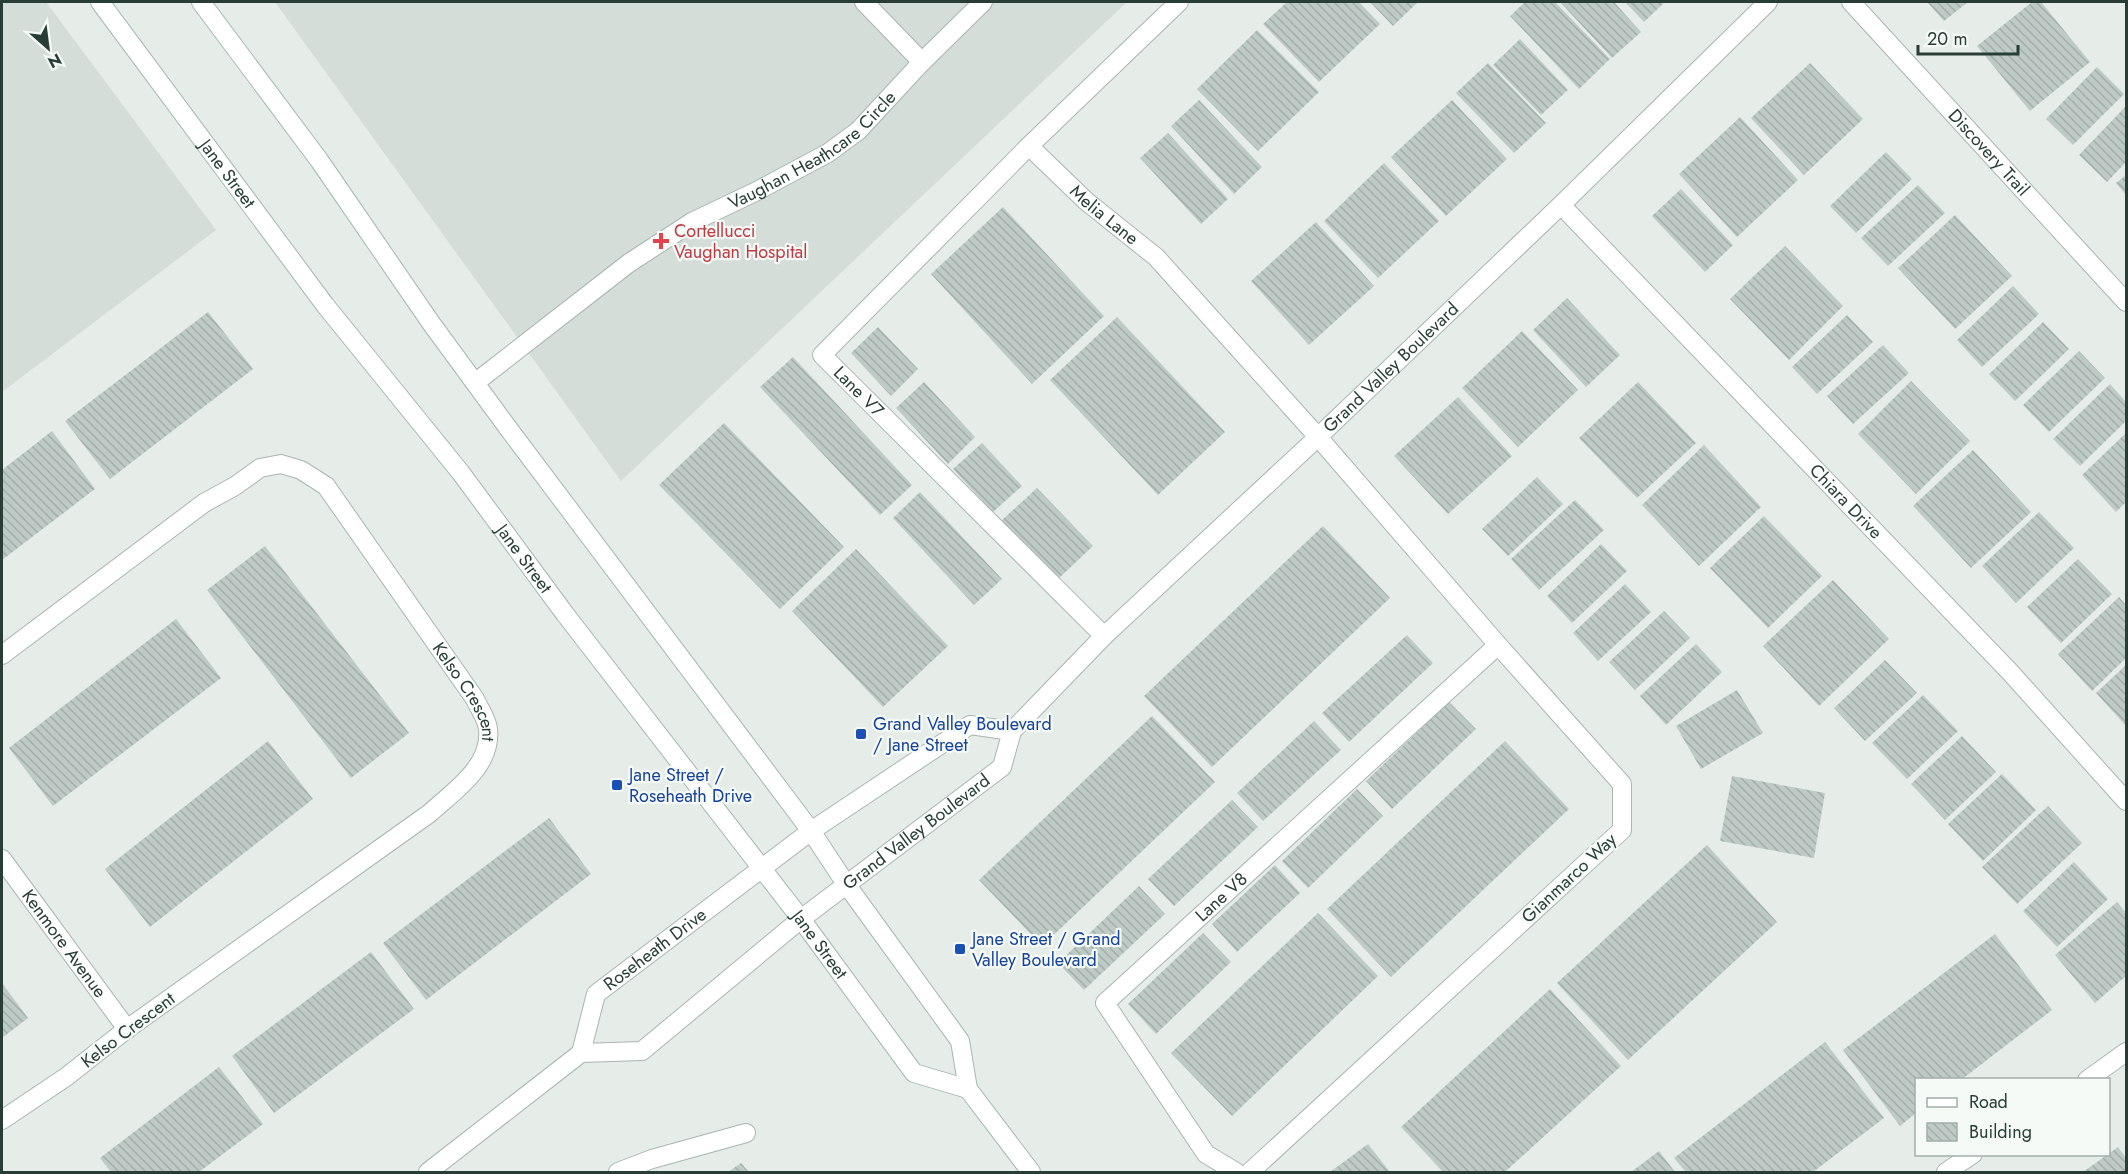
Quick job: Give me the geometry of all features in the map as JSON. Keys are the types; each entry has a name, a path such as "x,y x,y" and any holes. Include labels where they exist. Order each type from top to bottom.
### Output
{"street":[{"name":"Jane Street","path":"100,2 325,305 461,473 572,623 801,919 915,1074 968,1089"},
{"path":"201,2 318,160 431,323 683,664 811,831 846,884 960,1041 968,1089 1031,1173"},
{"path":"864,2 922,62"},
{"name":"Vaughan Heathcare Circle","path":"476,382 629,263 692,222 828,153 858,131 922,62 983,2"},
{"path":"1029,146 1179,2"},
{"name":"Grand Valley Boulevard","path":"801,919 1002,766 1012,731 1104,636 1318,437 1561,205 1768,2"},
{"name":"Discovery Trail","path":"1851,2 2127,302"},
{"name":"Melia Lane","path":"1029,146 1086,201 1156,257 1318,437"},
{"name":"Lane V7","path":"1029,146 822,356 1104,636"},
{"name":"Chiara Drive","path":"1561,205 2010,672 2127,801"},
{"name":"Gianmarco Way","path":"1250,1173 1622,830 1622,784 1318,437"},
{"name":"Kelso Crescent","path":"2,656 204,503 236,486 260,468 281,464 301,470 326,486 475,699 488,726 488,749 473,774 430,813 127,1029 66,1077 2,1120"},
{"name":"Lane V8","path":"1236,1173 1206,1154 1105,1003 1498,645"},
{"path":"763,869 811,831 970,725 1012,731"},
{"name":"Kenmore Avenue","path":"2,859 127,1029"},
{"name":"Roseheath Drive","path":"581,1053 596,994 763,869"},
{"path":"428,1173 581,1053 642,1051 801,919"},
{"path":"2091,1078 2127,1052"},
{"path":"618,1173 652,1159 746,1133"},
{"path":"1946,1173 1972,1156"}],"shaded area":[{"path":"2,2 46,2 216,230 2,392"},
{"name":"Cortellucci Vaughan Hospital","path":"275,2 1127,2 621,481"}],"building":[{"path":"1287,2 1359,2 1380,24 1319,82 1263,24"},
{"path":"1370,2 1418,2 1393,26"},
{"path":"1525,2 1555,2 1610,59 1579,89 1510,16"},
{"path":"1560,2 1614,2 1641,32 1612,58"},
{"path":"1625,2 1665,2 1644,22"},
{"path":"1927,2 1968,2 1944,21"},
{"path":"2032,2 2041,2 2090,62 2030,111 1977,46"},
{"path":"1257,30 1319,92 1258,151 1197,89"},
{"path":"1520,39 1568,90 1541,115 1493,65"},
{"path":"1488,63 1546,123 1514,153 1456,93"},
{"path":"1810,63 1863,119 1804,175 1751,118"},
{"path":"2097,67 2124,94 2073,145 2046,119"},
{"path":"1199,100 1262,167 1234,194 1171,126"},
{"path":"1452,100 1507,159 1446,216 1391,157"},
{"path":"2126,106 2126,162 2107,182 2079,155"},
{"path":"1740,117 1798,180 1737,237 1679,174"},
{"path":"1168,133 1228,199 1201,224 1140,158"},
{"path":"1886,152 1912,179 1856,233 1830,206"},
{"path":"1384,163 1439,221 1378,278 1324,221"},
{"path":"2126,175 2126,195 2116,183"},
{"path":"1918,185 1945,213 1888,266 1861,238"},
{"path":"1681,189 1733,245 1705,272 1652,216"},
{"path":"1003,207 1104,316 1032,384 931,274"},
{"path":"1955,215 2012,276 1955,329 1898,268"},
{"path":"1316,222 1374,286 1309,345 1251,281"},
{"path":"1785,246 1843,306 1789,360 1730,299"},
{"path":"2013,286 2039,314 1982,367 1957,340"},
{"path":"1567,298 1620,355 1586,387 1533,330"},
{"path":"208,312 253,369 110,479 65,421"},
{"path":"1847,315 1873,342 1817,394 1792,367"},
{"path":"1117,317 1225,432 1158,495 1050,380"},
{"path":"2043,322 2069,349 2015,401 1989,374"},
{"path":"878,327 918,369 891,396 851,353"},
{"path":"1522,331 1578,390 1518,447 1462,388"},
{"path":"1883,345 1909,373 1853,424 1827,396"},
{"path":"2079,351 2105,378 2049,432 2023,405"},
{"path":"793,357 912,485 880,515 760,387"},
{"path":"1911,381 1970,441 1916,494 1858,434"},
{"path":"924,382 975,437 948,464 896,408"},
{"path":"1638,382 1696,443 1637,498 1579,438"},
{"path":"2110,384 2126,402 2126,421 2080,466 2053,439"},
{"path":"1458,397 1512,456 1448,514 1394,456"},
{"path":"724,423 844,547 780,609 659,485"},
{"path":"52,431 95,489 2,560 2,470"},
{"path":"2126,433 2126,502 2116,512 2082,475"},
{"path":"982,443 1022,486 993,512 953,469"},
{"path":"1704,445 1761,507 1699,566 1642,505"},
{"path":"1973,450 2031,512 1971,568 1913,506"},
{"path":"1537,477 1563,504 1508,556 1482,529"},
{"path":"1037,488 1093,546 1058,579 1001,521"},
{"path":"920,492 1002,579 974,605 893,518"},
{"path":"1575,500 1604,530 1539,590 1511,559"},
{"path":"2039,512 2074,548 2016,603 1982,566"},
{"path":"1764,516 1822,576 1768,628 1710,568"},
{"path":"1323,526 1390,598 1212,767 1144,696"},
{"path":"1601,544 1627,571 1572,623 1547,596"},
{"path":"265,546 409,733 351,778 207,590"},
{"path":"856,549 948,646 883,707 792,611"},
{"path":"2078,559 2112,594 2061,643 2027,607"},
{"path":"1833,580 1889,639 1819,706 1763,646"},
{"path":"1625,584 1651,612 1598,661 1573,633"},
{"path":"2119,597 2126,605 2126,658 2092,691 2058,654"},
{"path":"1664,611 1690,638 1635,690 1609,662"},
{"path":"176,619 221,678 53,806 9,748"},
{"path":"1407,635 1433,663 1349,742 1322,713"},
{"path":"1696,644 1722,672 1666,725 1640,696"},
{"path":"1885,660 1917,693 1865,741 1834,708"},
{"path":"2126,665 2126,726 2096,693"},
{"path":"1737,690 1763,733 1701,769 1676,726"},
{"path":"1923,695 1958,731 1907,779 1872,743"},
{"path":"1449,702 1476,729 1392,809 1366,781"},
{"path":"1152,716 1215,782 1042,946 979,880"},
{"path":"1314,721 1341,750 1263,821 1237,793"},
{"path":"1962,736 1996,772 1945,820 1911,784"},
{"path":"268,741 313,799 150,927 105,869"},
{"path":"1505,741 1569,809 1391,977 1327,909"},
{"path":"2002,774 2036,810 1983,861 1948,824"},
{"path":"1732,776 1825,793 1814,858 1720,841"},
{"path":"1357,789 1383,816 1308,888 1282,861"},
{"path":"1232,800 1258,827 1174,906 1148,879"},
{"path":"2048,806 2082,843 2017,904 1982,867"},
{"path":"549,818 591,874 426,1000 383,943"},
{"path":"1707,845 1777,922 1628,1060 1557,983"},
{"path":"2074,862 2108,899 2057,947 2023,911"},
{"path":"1275,865 1300,893 1237,952 1212,924"},
{"path":"1139,886 1165,914 1084,990 1058,963"},
{"path":"2117,902 2126,913 2126,976 2095,1003 2055,955"},
{"path":"1318,913 1378,976 1232,1116 1171,1053"},
{"path":"1203,933 1231,962 1156,1034 1128,1004"},
{"path":"1995,934 2052,1010 1964,1078 1915,1078 1915,1114 1900,1126 1843,1050"},
{"path":"371,952 414,1009 274,1113 232,1056"},
{"path":"2,983 28,1018 2,1038"},
{"path":"1550,989 1621,1066 1505,1172 1443,1172 1401,1127"},
{"path":"1825,1042 1884,1118 1813,1172 1686,1172 1674,1158"},
{"path":"219,1067 263,1124 199,1172 111,1172 100,1158"},
{"path":"1368,1144 1390,1172 1330,1172"},
{"path":"2118,1147 2126,1158 2126,1172 2083,1172 2105,1156 2110,1156 2110,1153"},
{"path":"1659,1151 1675,1172 1631,1172"},
{"path":"741,1163 749,1172 728,1172"}],"place":[{"name":"Cortellucci Vaughan Hospital","path":"661,241"},
{"name":"Grand Valley Boulevard / Jane Street","path":"861,734"},
{"name":"Jane Street / Roseheath Drive","path":"617,785"},
{"name":"Jane Street / Grand Valley Boulevard","path":"960,949"}]}
